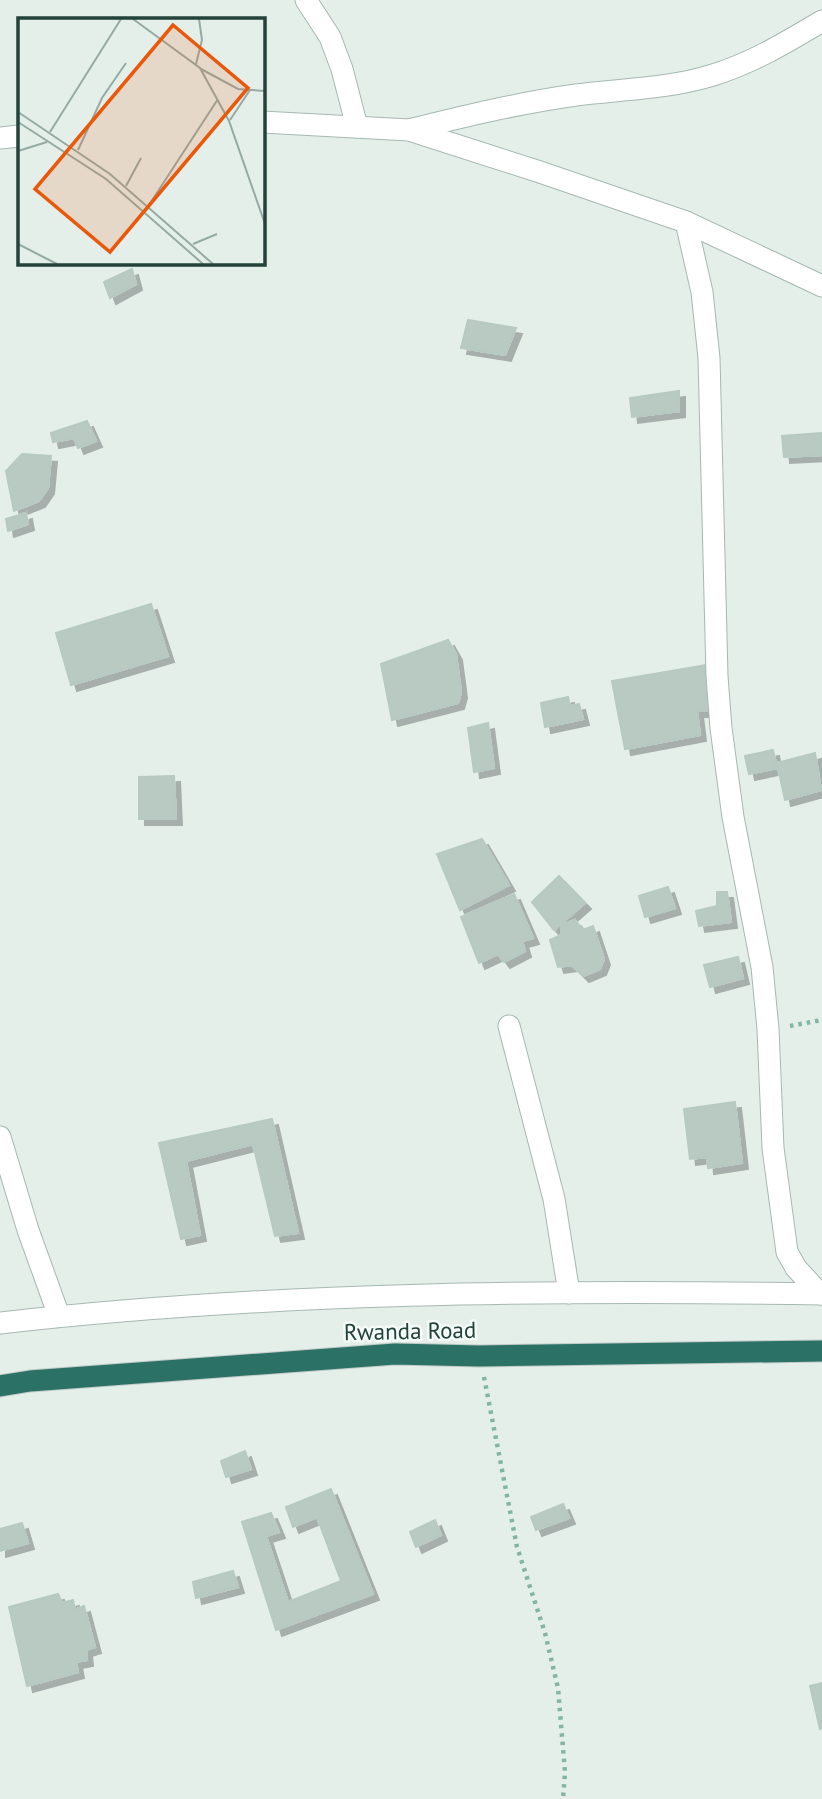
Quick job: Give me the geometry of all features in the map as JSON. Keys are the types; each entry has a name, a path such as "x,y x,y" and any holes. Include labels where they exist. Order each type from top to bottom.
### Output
{"highway":[{"name":"Rwanda Road","path":"0,1386 30,1381 395,1354 480,1356 822,1351"}],"street":[{"path":"306,0 330,37 342,69 356,127"},
{"path":"409,130 487,110 577,95 647,89 712,75 764,56 822,21"},
{"path":"264,122 409,130 686,222 822,286"},
{"path":"0,138 18,136"},
{"path":"686,222 702,292 709,358 720,727 733,817 762,967 768,1029 773,1148 787,1252 796,1268 821,1294"},
{"path":"509,1026 554,1199 569,1293"},
{"path":"0,1138 59,1316"},
{"path":"0,1323 174,1305 398,1295 821,1294"}],"path":[{"path":"768,1029 822,1020"},
{"path":"480,1356 517,1547 545,1633 558,1688 565,1772 563,1799"}],"building":[{"path":"132,269 136,284 110,298 104,282"},
{"path":"468,320 516,328 505,355 461,348"},
{"path":"679,391 679,411 632,417 630,398"},
{"path":"87,421 96,441 78,448 74,438 53,442 51,433"},
{"path":"822,433 822,455 784,457 782,436"},
{"path":"22,454 51,456 48,488 39,501 14,511 6,471"},
{"path":"26,513 28,524 8,531 6,519"},
{"path":"151,604 168,656 71,685 56,633"},
{"path":"448,640 456,654 461,692 458,703 392,720 381,664"},
{"path":"707,665 709,711 697,711 700,735 625,749 612,681"},
{"path":"568,697 570,706 579,704 583,719 545,727 541,703"},
{"path":"488,723 494,768 474,772 468,728"},
{"path":"773,750 777,768 749,774 745,756"},
{"path":"815,753 821,790 785,800 777,763"},
{"path":"174,776 176,819 139,819 139,777"},
{"path":"482,839 509,885 460,910 437,854"},
{"path":"559,876 585,903 554,930 532,902"},
{"path":"668,887 675,908 645,917 639,896"},
{"path":"717,892 727,892 731,922 699,926 696,911 717,906"},
{"path":"514,894 533,938 522,941 525,951 504,962 498,954 479,963 461,917"},
{"path":"575,920 583,930 593,926 604,959 600,969 583,976 572,965 558,967 550,940 561,935 562,925"},
{"path":"738,957 743,978 710,987 704,965"},
{"path":"735,1102 742,1163 708,1168 707,1157 690,1159 684,1109"},
{"path":"272,1119 298,1233 275,1236 253,1144 186,1161 200,1235 181,1239 159,1143"},
{"path":"245,1451 251,1469 226,1477 221,1461"},
{"path":"331,1489 373,1594 276,1630 242,1522 271,1513 279,1532 266,1536 288,1602 341,1581 317,1517 293,1527 286,1507"},
{"path":"563,1504 569,1518 536,1530 531,1517"},
{"path":"435,1520 441,1535 416,1547 410,1532"},
{"path":"22,1523 28,1543 0,1551 0,1529"},
{"path":"233,1571 238,1587 196,1598 193,1582"},
{"path":"58,1594 62,1603 73,1600 75,1610 84,1606 95,1647 86,1650 87,1660 76,1662 78,1672 27,1686 9,1607"},
{"path":"822,1683 822,1728 820,1729 810,1686"}]}
